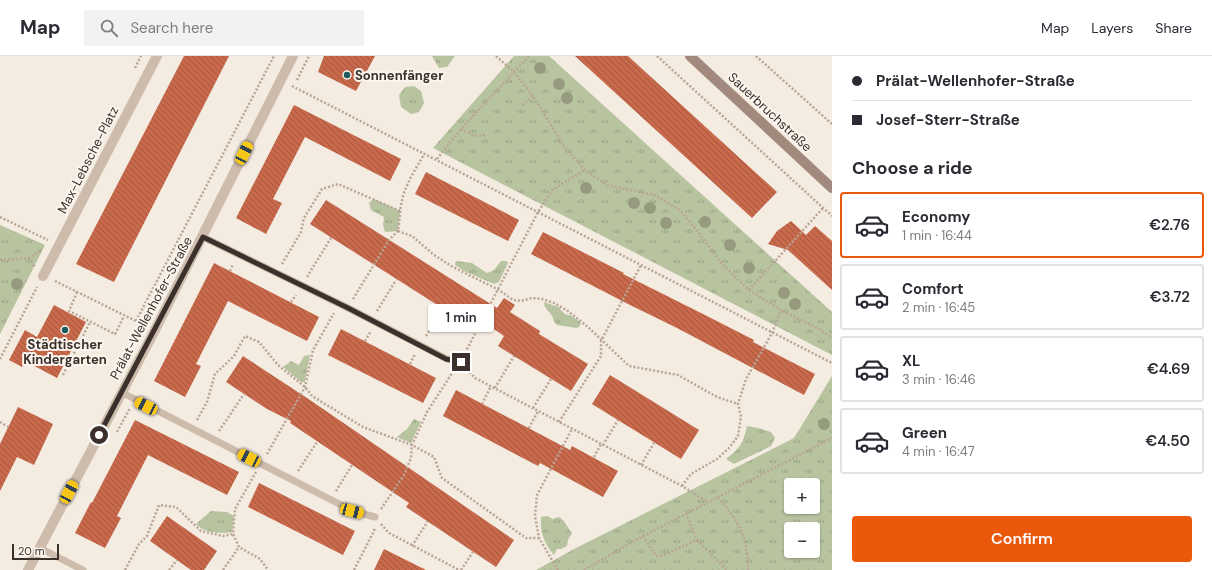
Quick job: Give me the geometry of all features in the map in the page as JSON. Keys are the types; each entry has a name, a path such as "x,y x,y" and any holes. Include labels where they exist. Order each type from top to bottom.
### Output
{"street":[{"name":"Max-Lebsche-Platz","path":"43,276 157,56"},
{"name":"Prälat-Wellenhofer-Straße","path":"28,570 203,237 293,56"},
{"name":"Sauerbruchstraße","path":"690,56 832,188"}],"lane":[{"path":"203,237 372,320 446,359 461,362"},
{"path":"121,392 352,511 375,517"},
{"path":"40,548 83,570"}],"path":[{"path":"134,70 141,56"},
{"path":"136,321 274,56"},
{"path":"496,56 514,72 533,96 565,148 585,170 607,185 654,195 680,210 722,264 750,290 781,310 819,329 832,338"},
{"path":"437,159 461,129 529,56"},
{"path":"657,56 832,216"},
{"path":"756,56 832,124"},
{"path":"281,80 832,363"},
{"path":"522,105 533,96"},
{"path":"461,129 474,136 487,135"},
{"path":"348,308 389,240 398,231 404,193 414,171 425,153"},
{"path":"277,273 301,232 304,218 322,188 338,184 400,211"},
{"path":"750,290 823,208"},
{"path":"0,217 48,240 45,245"},
{"path":"398,231 412,236 434,255 453,267 499,290 513,300 521,301 532,298 554,304 578,319 629,366 678,375 717,397 738,404"},
{"path":"291,302 331,238"},
{"path":"0,260 29,258 42,249"},
{"path":"29,258 35,268 43,276 155,330"},
{"path":"559,422 601,356 602,341 641,265"},
{"path":"0,359 43,276"},
{"path":"372,320 396,280"},
{"path":"78,292 69,311 90,322 115,334 124,315"},
{"path":"268,570 260,559 239,547 233,534 235,509 305,387 313,350 339,304"},
{"path":"420,345 444,309"},
{"path":"682,486 691,474 717,459 729,448 738,436 741,417 738,404 746,379 772,333 781,310"},
{"path":"63,375 90,322"},
{"path":"192,429 207,402 215,374 234,356 245,336 259,342 278,366 305,387 312,396 363,427 412,445 434,458 442,478 526,538 539,538"},
{"path":"482,404 514,356"},
{"path":"461,362 475,378 682,486 708,502"},
{"path":"533,408 551,378"},
{"path":"213,439 244,394"},
{"path":"529,428 538,411"},
{"path":"594,457 618,420"},
{"path":"0,422 8,427"},
{"path":"558,570 539,538 535,516 537,495 572,429"},
{"path":"584,570 686,513 832,438"},
{"path":"292,480 317,442"},
{"path":"641,465 654,443"},
{"path":"331,500 352,465"},
{"path":"718,497 733,515 743,532 748,553 748,570"},
{"path":"125,570 138,544 147,536 159,506 176,507 201,531 223,536 233,534"},
{"path":"686,513 697,540 727,570"},
{"path":"375,517 389,533 460,570 473,552"},
{"path":"412,546 428,521"},
{"path":"643,536 656,556 663,555 697,540"},
{"path":"223,570 239,547"},
{"path":"169,570 177,560"}],"green space":[{"path":"432,56 455,56 447,67 439,68"},
{"path":"514,56 549,56 832,312 832,355 433,148"},
{"path":"414,86 421,91 424,103 419,112 411,114 401,107 399,95 405,87"},
{"path":"374,199 400,211 398,231 385,232 383,225 384,217 371,210 369,203"},
{"path":"0,225 45,245 0,334"},
{"path":"456,261 472,263 487,273 494,270 501,261 506,261 508,263 499,282 494,284 464,271 455,265"},
{"path":"544,302 561,308 560,309 565,314 572,316 581,323 580,326 577,328 557,325 546,308"},
{"path":"310,355 305,382 301,382 283,367 291,361 299,365 304,356"},
{"path":"832,376 832,570 536,570 576,548 794,438"},
{"path":"414,419 421,422 411,443 397,437 407,429"},
{"path":"747,426 771,432 775,438 771,446 734,464 726,459 735,452 740,445"},
{"path":"211,511 227,512 234,516 232,532 223,533 208,531 196,524"},
{"path":"547,516 553,519 559,517 564,521 572,533 568,540 567,546 557,549 554,555 545,542 541,528 541,517"}],"building":[{"path":"184,56 229,56 114,282 76,264"},
{"name":"Sonnenfänger","path":"324,56 375,56 356,91 318,72"},
{"path":"575,56 628,56 777,192 752,218"},
{"path":"294,105 401,159 390,181 305,137 273,199 282,203 266,234 236,218"},
{"path":"426,172 519,220 508,241 415,194"},
{"path":"326,200 497,308 504,298 515,305 510,312 540,331 539,334 588,364 571,391 498,346 504,336 478,318 472,327 310,224"},
{"path":"791,221 806,235 815,226 832,241 832,290 788,250 768,244 777,231"},
{"path":"543,232 754,340 753,342 815,374 804,395 677,328 531,254"},
{"path":"214,263 319,317 307,341 228,301 196,364 201,366 185,397 154,381"},
{"path":"54,305 86,322 57,378 25,361 22,367 9,360 25,330 37,337"},
{"path":"341,329 436,378 423,403 328,355"},
{"path":"243,356 310,400 514,540 496,567 406,507 409,503 290,423 291,421 267,409 226,382"},
{"path":"610,375 699,430 681,459 592,404"},
{"path":"456,390 570,450 572,446 618,471 603,497 540,463 538,466 443,416"},
{"path":"18,407 53,424 34,465 17,457 0,491 0,444"},
{"path":"135,420 239,472 227,495 148,455 117,516 121,518 105,548 75,533"},
{"path":"259,483 355,531 343,555 248,507"},
{"path":"167,516 217,551 204,570 191,570 150,541"},
{"path":"384,549 426,570 374,570"}],"place":[{"name":"Sonnenfänger","path":"347,75"},
{"name":"Städtischer Kindergarten","path":"65,330"}],"route":[{"path":"99,435 203,237 348,308 446,359 461,362"}]}
